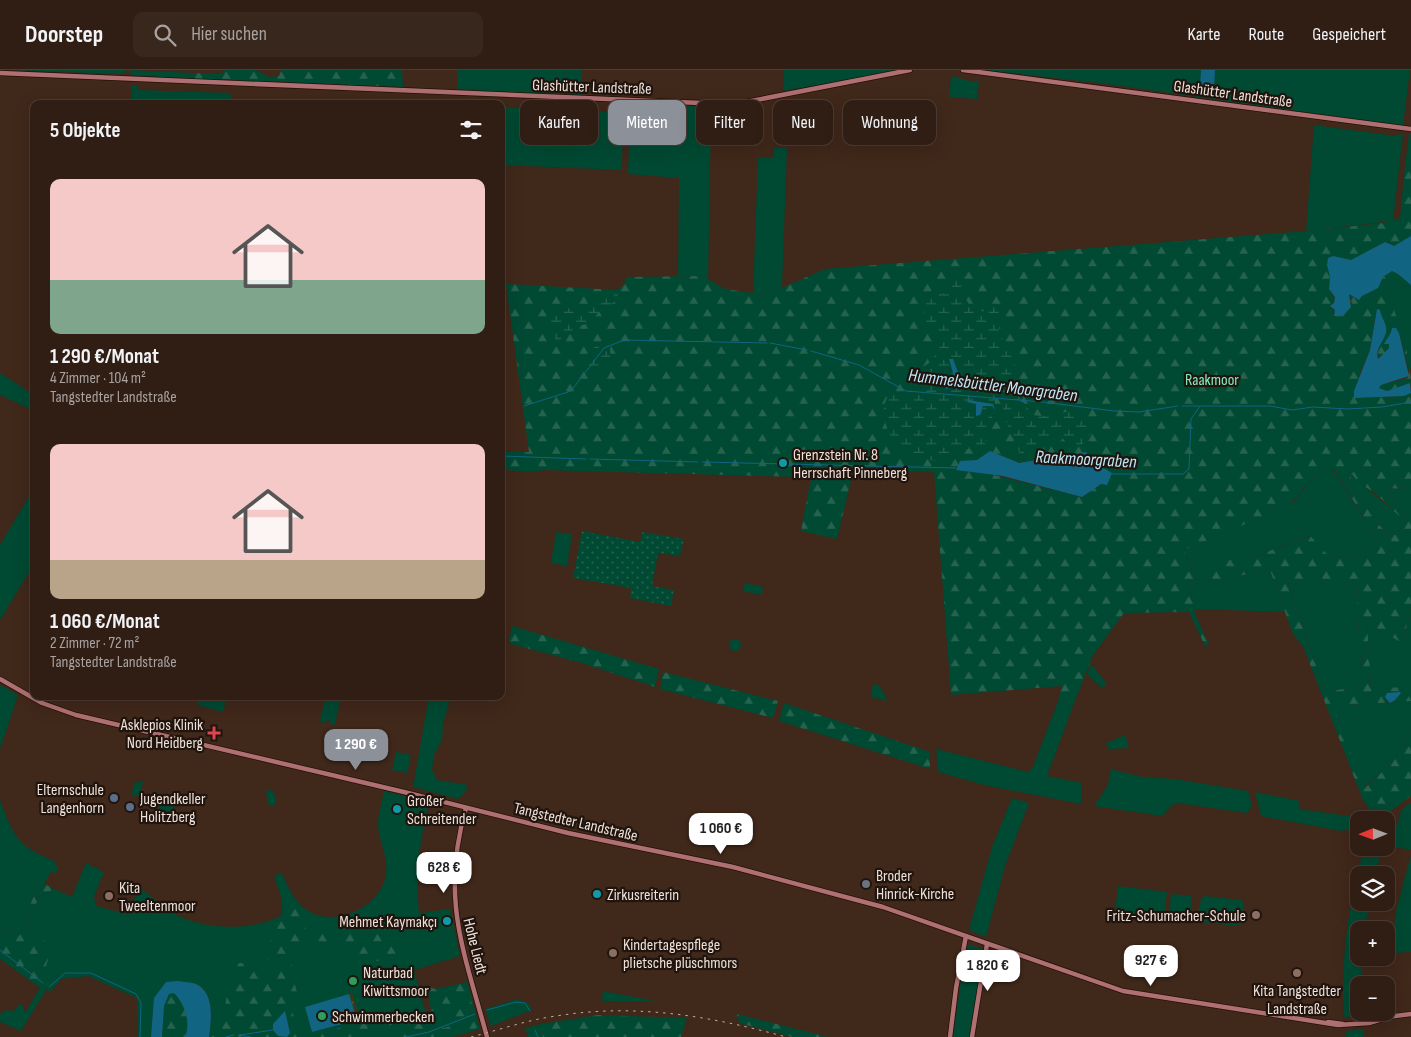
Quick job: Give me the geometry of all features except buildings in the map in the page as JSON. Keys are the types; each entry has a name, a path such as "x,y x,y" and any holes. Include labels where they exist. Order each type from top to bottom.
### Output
{"street":[{"name":"Glashütter Landstraße","path":"0,73 724,104 741,103 910,70"},
{"name":"Glashütter Landstraße","path":"963,70 1411,130"},
{"name":"Tangstedter Landstraße","path":"0,679 30,696"},
{"name":"Tangstedter Landstraße","path":"37,700 76,714 593,839 733,867 879,906 1090,981 1129,992 1324,1022 1338,1021 1343,1024 1411,1014"},
{"name":"Hohe Liedt","path":"466,808 455,858 454,901 460,937 487,1037"},
{"path":"950,1037 956,988 966,936"},
{"path":"972,1037 986,944"}],"green space":[{"path":"13,70 126,70 125,73 114,74"},
{"path":"129,70 194,73 190,79 132,75"},
{"path":"225,70 256,70 269,77 279,76 281,70 402,70 403,87 190,79 194,73 221,74"},
{"path":"457,70 582,70 581,95 457,90"},
{"path":"784,70 900,70 784,91"},
{"path":"983,70 1410,70 1403,126 1100,83"},
{"path":"951,76 970,81 979,81 977,99 949,97"},
{"path":"132,86 137,86 138,90 230,93 232,100 130,100"},
{"path":"686,105 696,105 695,113 686,113"},
{"path":"696,105 696,145 710,145 708,280 702,276 678,276 679,178 628,174 629,145 686,145 686,113 695,113"},
{"path":"505,107 520,108 520,145 598,145 598,111 608,112 608,145 622,145 622,170 505,165"},
{"path":"1314,125 1396,136 1403,133 1393,221 1306,231"},
{"path":"1409,134 1411,134 1411,167 1405,166"},
{"path":"787,147 782,288 766,295 753,293 758,158 773,157 774,148"},
{"name":"Raakmoor","path":"1405,166 1411,167 1411,236 1394,246 1385,242 1351,260 1331,256 1329,289 1335,299 1330,307 1335,310 1334,316 1343,316 1352,304 1349,294 1356,299 1376,289 1383,277 1392,271 1411,285 1411,294 1399,281 1391,281 1384,284 1406,347 1411,386 1410,383 1387,391 1379,388 1381,385 1408,378 1409,372 1396,328 1385,344 1389,344 1389,348 1379,359 1379,346 1386,331 1386,325 1376,313 1370,350 1360,373 1366,398 1404,396 1411,393 1411,489 1384,488 1403,515 1411,518 1411,607 1404,638 1411,639 1411,648 1367,623 1371,688 1411,687 1411,701 1333,706 1364,789 1393,762 1411,729 1411,796 1391,811 1371,811 1363,800 1303,646 1293,634 1270,570 1190,585 1195,614 1209,645 1205,646 1189,612 1124,613 1093,655 1073,706 1058,701 1062,686 951,695 934,472 813,467 803,477 505,470 505,452 529,452 506,284 617,290 625,284 626,277 702,276 725,289 766,295 825,269 1306,231 1384,223 1400,218","holes":["990,451 1019,463 1077,453 1093,456 1100,466 1101,484 1082,497 986,473 971,459 977,460","1332,469 1377,539 1374,549 1357,555 1337,557 1326,553 1310,536 1250,558 1234,558 1209,568 1196,579 1184,550 1290,505 1319,471","1351,475 1360,484 1375,493 1405,522 1396,535 1389,535 1377,523 1350,483","1286,578 1356,583 1362,686 1325,692"]},
{"path":"961,274 965,278 963,295 973,310 988,312 993,305 1004,310 998,332 1013,355 1021,400 995,399 995,406 993,416 985,444 955,453 944,462 915,456 899,446 888,431 884,418 884,409 887,398 893,394 909,395 912,375 929,363 940,349 936,334 924,320 924,301 930,294 944,294 951,289 955,277","holes":["975,401 991,403 995,406 983,406 981,413 977,416"]},
{"path":"1399,281 1411,294 1411,370 1403,339 1383,284"},
{"path":"613,292 618,294 617,300 598,313 590,323 575,327 567,337 557,341 551,330 551,322 554,316 569,308 596,302"},
{"path":"603,344 610,348 610,356 604,367 596,370 590,367 586,359 590,349"},
{"path":"0,373 30,392 30,409 0,395"},
{"path":"1002,401 1023,402 1033,415 1040,416 1066,412 1079,413 1086,416 1091,433 1085,442 1078,446 1069,444 1061,437 1047,437 1043,440 1047,454 1021,456 1005,419"},
{"path":"1331,469 1337,476 1377,539 1374,549 1357,555 1337,557 1326,553 1309,536 1250,558 1234,558 1210,568 1196,579 1184,550 1293,503 1319,471"},
{"path":"821,471 848,472 852,476 837,539 801,531 810,483 814,476"},
{"path":"1351,475 1405,522 1396,535 1389,535 1377,523 1350,483"},
{"path":"1384,488 1411,489 1411,518 1403,515"},
{"path":"30,495 30,571 0,620 0,545"},
{"path":"582,531 640,542 642,532 684,539 680,556 658,553 652,586 674,590 671,606 630,598 631,588 573,578"},
{"path":"556,532 572,534 567,566 551,563"},
{"path":"1270,570 1285,612 1194,609 1190,585"},
{"path":"1286,577 1356,583 1362,686 1325,692"},
{"path":"745,583 763,587 762,595 743,591"},
{"path":"1411,607 1411,639 1404,639"},
{"path":"1367,622 1411,648 1411,687 1371,688"},
{"path":"512,626 659,669 655,687 582,663 511,644 509,641"},
{"path":"733,639 737,639 741,645 737,651 733,651 729,647 729,643"},
{"path":"1091,664 1107,684 1102,688 1087,674"},
{"path":"663,672 778,701 773,718 660,689"},
{"path":"873,684 879,685 888,701 871,697"},
{"path":"1,685 18,695 0,749 0,687"},
{"path":"198,700 226,700 223,712 197,705"},
{"path":"325,700 340,700 335,724 332,726 329,720 322,723 320,720"},
{"path":"428,700 450,700 443,723 442,740 434,755 432,770 437,780 468,785 465,792 458,799 413,787"},
{"path":"1058,701 1073,706 1047,776 1082,783 1081,804 984,785 938,772 936,749 1028,772 1033,767"},
{"path":"1411,701 1411,729 1393,762 1363,789 1332,706"},
{"path":"784,703 930,752 930,769 779,721"},
{"path":"1125,735 1129,748 1108,749 1106,743"},
{"path":"396,752 411,755 407,773 392,770"},
{"path":"1111,769 1142,777 1174,779 1248,791 1252,806 1247,813 1177,803 1171,806 1162,816 1094,806 1108,785"},
{"path":"143,781 140,796 131,796 135,782"},
{"path":"270,789 275,795 275,805 269,806 266,792"},
{"path":"384,791 429,802 419,857 419,913 450,909 460,956 414,970 427,1017 468,984 480,1029 452,1037 209,1037 211,1008 203,989 191,983 166,982 151,1037 138,1037 137,998 88,976 61,979 51,991 46,990 21,1031 0,1022 0,1014 6,1010 14,1011 19,1004 23,1006 25,1013 40,988 26,931 39,896 50,892 52,888 72,897 86,863 104,872 94,896 96,906 127,914 140,887 167,910 183,918 225,927 254,925 281,916 282,901 274,876 282,873 289,889 305,908 320,916 340,916 351,913 370,902 383,885 386,863 378,821"},
{"path":"157,792 173,798 173,811 159,811"},
{"path":"1255,792 1300,801 1299,809 1350,816 1350,830 1341,831 1261,816"},
{"path":"1012,798 1029,803 1005,866 986,937 969,930 992,847"},
{"path":"0,800 18,839 33,851 55,861 54,864 59,867 55,874 51,871 42,889 35,892 19,936 0,928"},
{"path":"1411,803 1411,850 1395,847 1395,831 1402,809"},
{"path":"1411,855 1411,952 1395,953 1396,911"},
{"path":"1362,856 1379,856 1378,866 1360,866"},
{"path":"45,884 52,888 50,892 39,896 26,931 52,945 40,988 0,959 0,928 19,936 35,892 42,889"},
{"path":"1118,886 1167,892 1164,921 1133,918 1115,913"},
{"path":"1171,894 1192,896 1190,920 1169,918"},
{"path":"1204,896 1242,900 1244,905 1241,924 1236,926 1201,922 1199,909 1200,902"},
{"path":"291,900 302,916 306,930 367,929 400,937 404,953 390,963 360,958 352,948 311,942 296,944 290,947 293,979 302,1008 292,1010 299,1035 306,1037 211,1037 220,1030 231,976 239,963 252,962 272,970 274,961 264,959 275,929"},
{"path":"1350,911 1369,911 1367,921 1350,921 1350,966 1362,966 1362,976 1350,976 1350,1017 1344,1017 1343,974"},
{"path":"966,944 983,949 970,1037 953,1037"},
{"path":"467,982 477,1028 446,1037 381,1037 396,1033 436,1014 436,1023 444,1028 454,1025 454,1011 431,1011 427,986 435,989"},
{"path":"603,991 660,1002 602,1001"},
{"path":"169,993 175,993 184,1008 187,1020 185,1037 162,1037 164,1006"},
{"path":"517,999 528,1003 532,1010 491,1026 485,1009"},
{"path":"394,1013 397,1023 350,1037 306,1037"},
{"path":"737,1014 828,1037 792,1037 739,1023"},
{"path":"598,1015 687,1018 681,1037 543,1037 541,1024"},
{"path":"541,1024 543,1037 528,1037 525,1028"},
{"path":"1364,1029 1364,1037 1346,1037 1345,1031"}],"sand":[{"path":"352,993 360,1019 357,1020 349,994"}],"water":[{"path":"1201,70 1215,70 1214,87 1209,89 1207,97 1200,86"},
{"path":"1411,236 1411,285 1392,271 1383,277 1378,288 1362,296 1359,300 1349,294 1351,307 1343,316 1334,316 1335,310 1330,306 1334,303 1335,297 1329,289 1328,258 1333,256 1351,260 1385,242 1394,246"},
{"path":"1377,309 1380,310 1386,330 1385,337 1378,349 1378,359 1389,348 1389,344 1384,344 1392,328 1396,328 1399,333 1409,376 1381,385 1379,388 1387,391 1410,383 1411,393 1404,396 1354,398 1354,391 1370,350"},
{"path":"949,359 953,359 963,385 961,388 957,387"},
{"path":"943,376 949,378 951,388 946,389 943,383"},
{"path":"968,400 993,404 995,410 992,406 983,406 980,415 976,416 976,404 967,402"},
{"path":"990,451 1019,463 1086,452 1100,466 1112,473 1107,485 1101,484 1082,497 1003,476 956,470 960,461 977,460"},
{"path":"1387,693 1401,693 1390,703 1385,697"},
{"path":"178,981 196,984 207,995 211,1009 209,1037 185,1037 187,1032 186,1014 174,993 169,994 164,1006 162,1037 151,1037 154,998 166,982"},
{"path":"349,994 357,1020 312,1032 305,1007"},
{"path":"285,1011 290,1033 287,1037 278,1036 273,1030 273,1024"}],"waterway":[{"name":"Hummelsbüttler Moorgraben","path":"524,406 571,391 604,348 624,340 767,343"},
{"name":"Hummelsbüttler Moorgraben","path":"770,343 807,350"},
{"name":"Hummelsbüttler Moorgraben","path":"811,351 859,365 906,391 1043,402 1114,411 1139,412 1178,406"},
{"name":"Raakmoorgraben","path":"1112,474 1183,474 1189,469 1191,419 1200,406 1270,406 1292,410 1313,407 1348,409 1382,407 1411,402"},
{"name":"Hummelsbüttler Moorgraben","path":"1182,406 1199,406"},
{"name":"Raakmoorgraben","path":"505,456 586,459"},
{"name":"Raakmoorgraben","path":"590,459 698,462"},
{"name":"Raakmoorgraben","path":"702,462 956,468"},
{"path":"0,950 43,983"},
{"path":"49,987 65,973 91,973 136,994 141,1003 140,1037"},
{"path":"487,1010 516,1002 525,1003 530,1011"},
{"path":"406,1037 429,1032 475,1014"},
{"path":"240,1035 273,1030"},
{"path":"535,1030 538,1037"},
{"path":"226,1037 234,1035"},
{"path":"238,1035 250,1037"}],"railway":[{"path":"471,1037 545,1018 585,1012 615,1011 643,1011 701,1018 786,1037"}],"place":[{"name":"Grenzstein Nr. 8 Herrschaft Pinneberg","path":"783,463"},
{"name":"Asklepios Klinik Nord Heidberg","path":"214,733"},
{"name":"Elternschule Langenhorn","path":"114,798"},
{"name":"Jugendkeller Holitzberg","path":"130,807"},
{"name":"Großer Schreitender","path":"397,809"},
{"name":"Broder Hinrick-Kirche","path":"866,884"},
{"name":"Zirkusreiterin","path":"597,894"},
{"name":"Kita Tweeltenmoor","path":"109,896"},
{"name":"Fritz-Schumacher-Schule","path":"1256,915"},
{"name":"Mehmet Kaymakçı","path":"447,921"},
{"name":"Kindertagespflege plietsche plüschmors","path":"613,953"},
{"name":"Kita Tangstedter Landstraße","path":"1297,973"},
{"name":"Naturbad Kiwittsmoor","path":"353,981"},
{"name":"Schwimmerbecken","path":"322,1016"}]}
